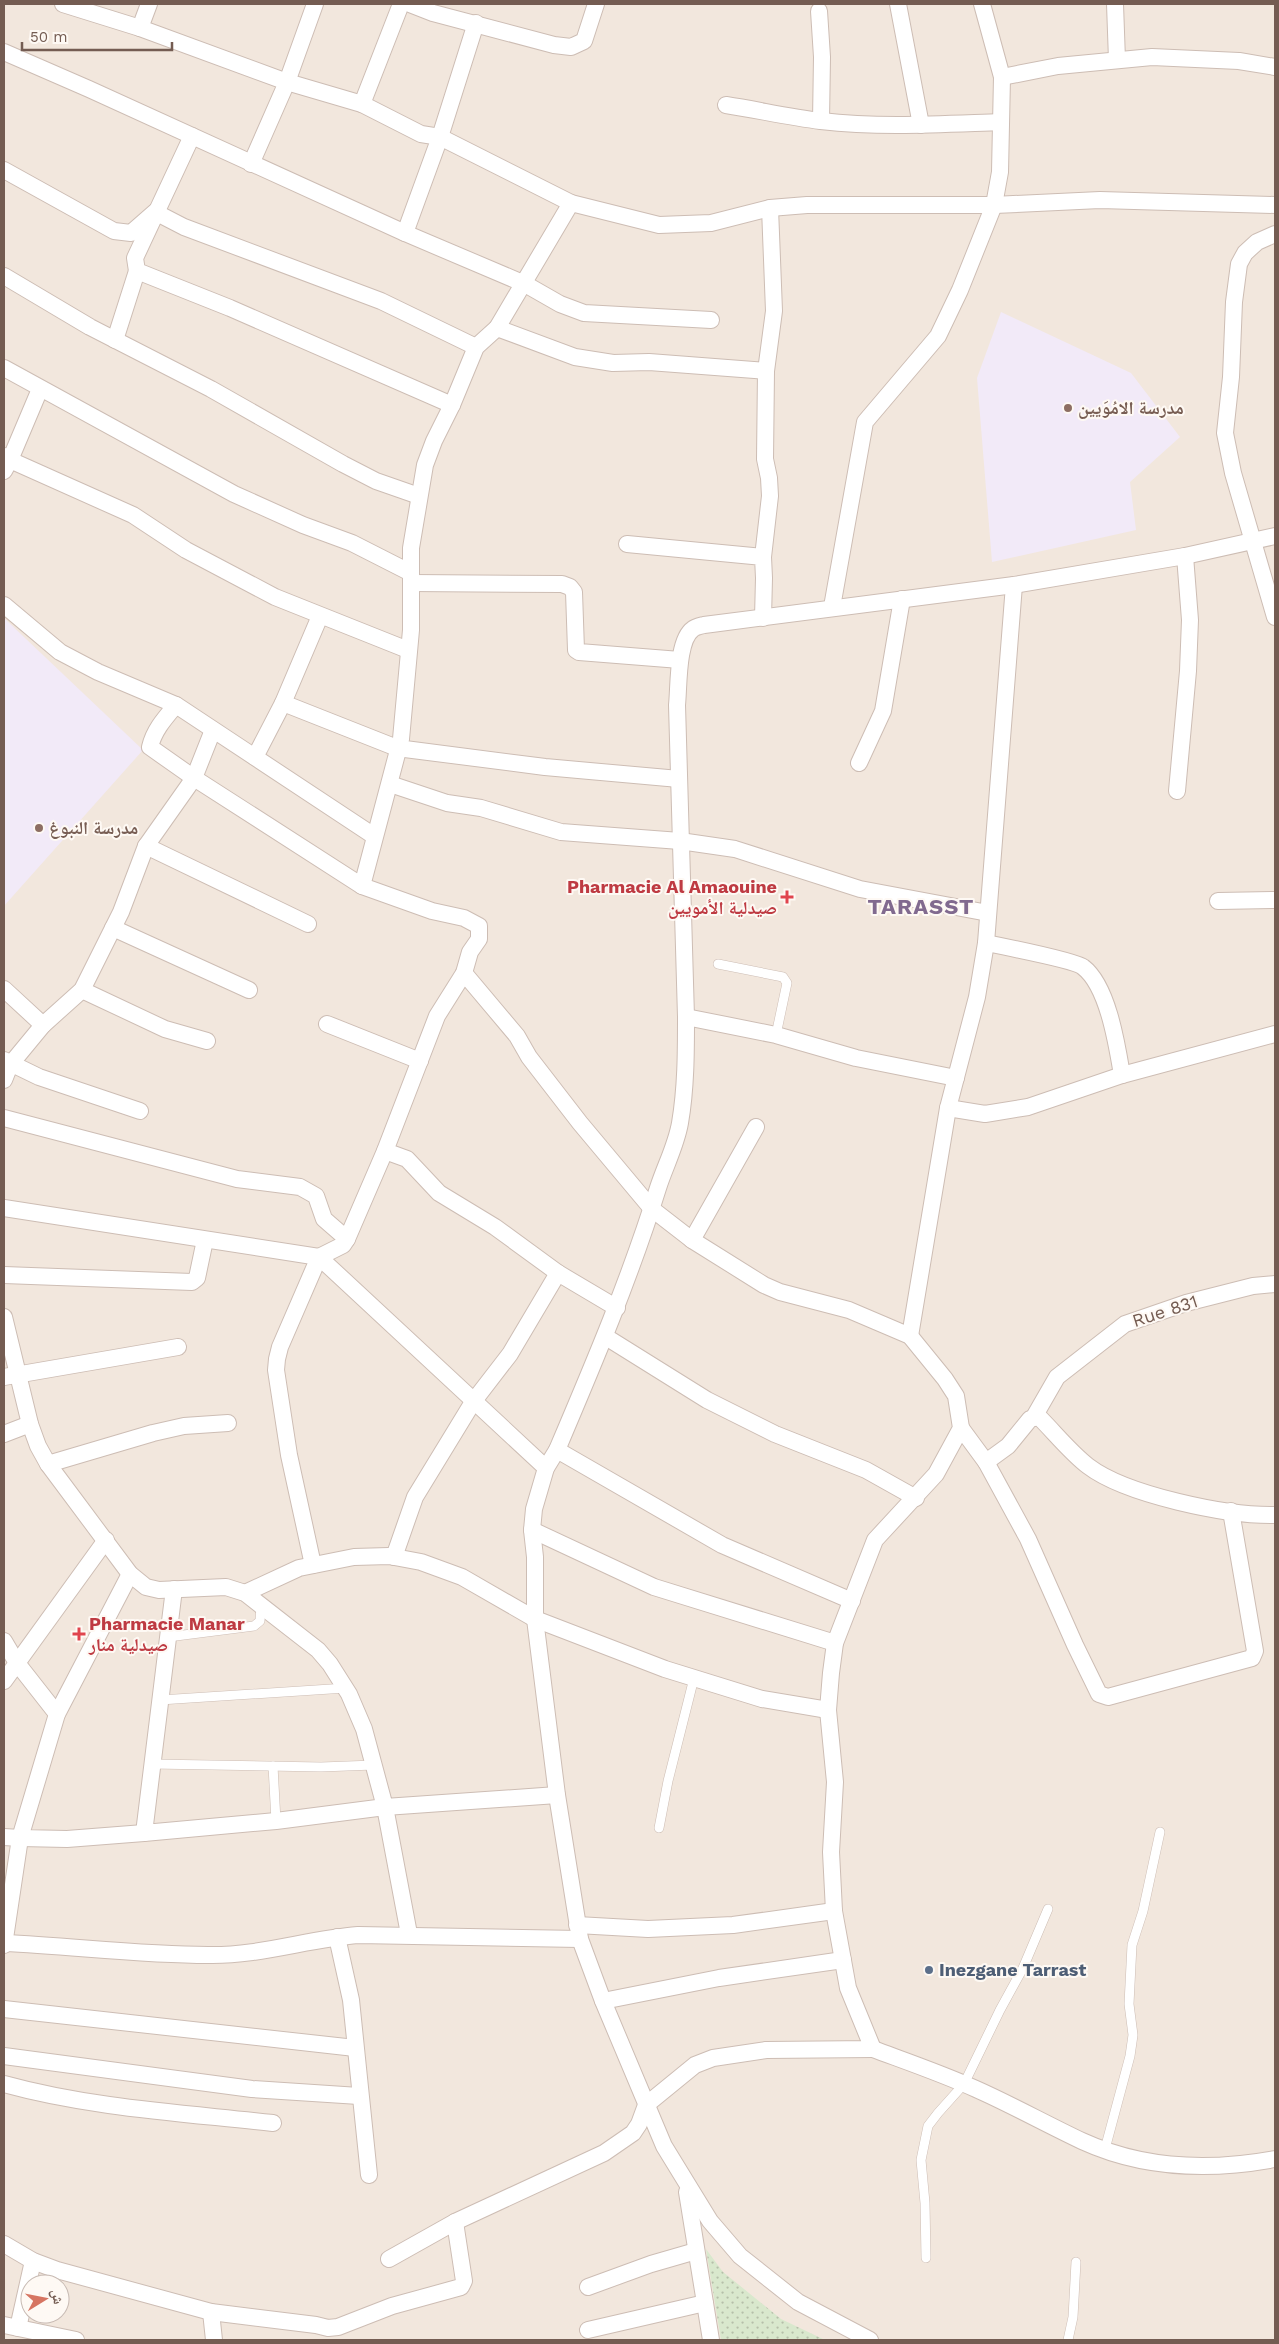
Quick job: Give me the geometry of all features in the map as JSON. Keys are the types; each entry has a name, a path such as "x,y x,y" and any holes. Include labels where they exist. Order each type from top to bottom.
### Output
{"street":[{"path":"63,4 140,28 287,82 362,104 421,134 440,137 571,203 659,225 711,222 770,208 807,205 994,205 1100,200 1275,205"},
{"path":"140,28 149,4"},
{"path":"251,164 287,82 315,4"},
{"path":"362,104 401,4"},
{"path":"410,4 433,14 476,23 554,45 571,47 584,41 596,4"},
{"path":"898,4 921,125"},
{"path":"832,607 861,434 865,422 938,336 956,299 994,205 1000,172 1002,77 982,4"},
{"path":"1116,4 1117,60"},
{"path":"819,11 822,57 821,121"},
{"path":"404,233 440,137 476,23"},
{"path":"4,52 89,88 404,233 524,284 560,304 584,313 711,320"},
{"path":"1002,77 1058,66 1178,56 1206,60 1239,60 1275,67"},
{"path":"726,105 821,121 921,125 1002,122"},
{"path":"115,340 137,271 135,258 192,136"},
{"path":"4,170 114,231 131,233 155,212"},
{"path":"362,886 374,836 390,784 400,739 411,630 412,548 425,465 476,347 497,328 571,203"},
{"path":"762,618 763,557 770,496 765,458 766,371 774,311 770,208"},
{"path":"155,212 184,227 381,301 476,347"},
{"path":"1275,234 1257,242 1245,253 1239,264 1234,302 1231,377 1226,433 1233,473 1275,617"},
{"path":"137,271 230,308 452,405"},
{"path":"4,276 115,340 211,389 376,481 419,496"},
{"path":"497,328 575,357 614,363 648,362 766,371"},
{"path":"4,368 234,494 302,525 352,543 411,578 562,584 570,587 574,592 576,650 579,652 680,660"},
{"path":"40,389 6,462 133,515 186,550 228,574 320,616 408,650"},
{"path":"870,2340 798,2302 740,2256 710,2221 686,2185 664,2146 603,2001 578,1932 556,1795 535,1619 536,1557 532,1530 534,1509 546,1468 556,1450 617,1308 665,1166 676,1142 680,1122 685,1069 686,1017 677,704 680,660 685,639 692,630 704,625 1014,585 1185,556 1275,536"},
{"path":"627,544 763,557"},
{"path":"1177,791 1189,654 1190,620 1185,556"},
{"path":"910,1336 948,1108 977,998 986,943 1014,585"},
{"path":"859,763 883,711 902,599"},
{"path":"4,606 60,652 98,672 176,705 374,836"},
{"path":"255,757 283,703 320,616"},
{"path":"283,703 397,748 545,768 679,779"},
{"path":"176,705 160,724 152,737 150,746 194,778 362,886 432,911 464,918 479,926 479,939 470,952 464,973 437,1016 425,1043 420,1061 385,1151 347,1238 343,1245 319,1258 280,1347 276,1370 289,1455 313,1565"},
{"path":"140,1110 6,1068 44,1026 82,990 113,928 146,846 194,778 212,730"},
{"path":"390,784 447,803 481,808 561,832 680,841 735,849 860,888 988,913"},
{"path":"146,846 308,924"},
{"path":"1218,901 1275,900"},
{"path":"113,928 249,990"},
{"path":"986,943 1083,966 1096,982 1108,1012 1115,1032 1122,1075"},
{"path":"464,973 517,1036 529,1057 580,1123 652,1209 692,1240 750,1277 780,1292 849,1310 910,1336 945,1379 956,1396 961,1428 986,1462 1028,1539 1099,1694 1108,1697 1252,1658 1255,1651 1231,1511"},
{"path":"4,989 44,1026"},
{"path":"82,990 165,1029 207,1042"},
{"path":"686,1017 776,1035 856,1058 956,1078"},
{"path":"327,1024 420,1061"},
{"path":"948,1108 985,1114 1028,1107 1122,1075 1275,1034"},
{"path":"4,1118 237,1179 300,1187 316,1196 324,1219 347,1238"},
{"path":"692,1240 756,1127"},
{"path":"385,1151 406,1159 439,1193 495,1226 558,1273 617,1308"},
{"path":"4,1208 319,1258 546,1468"},
{"path":"4,1275 192,1282 197,1278 205,1240"},
{"path":"394,1557 415,1497 473,1402 510,1354 558,1273"},
{"name":"Rue 831","path":"986,1462 1008,1446 1030,1418 1034,1417 1057,1377 1125,1324 1186,1303 1253,1286 1275,1284"},
{"path":"4,1317 11,1375 38,1446 48,1464 130,1574 146,1587 159,1590 226,1587 245,1593 318,1650 346,1688 364,1730 385,1807 409,1934"},
{"path":"606,1337 707,1400 775,1434 866,1470 916,1498"},
{"path":"11,1375 178,1347"},
{"path":"1034,1417 1039,1418 1088,1466 1112,1480 1142,1491 1194,1504 1231,1511 1275,1515"},
{"path":"48,1464 153,1433 184,1426 228,1423"},
{"path":"4,1434 30,1424"},
{"path":"873,2049 848,1988 834,1911 831,1852 835,1782 828,1710 835,1644 875,1540 916,1498 936,1474 961,1428"},
{"path":"556,1450 722,1544 852,1601"},
{"path":"532,1530 654,1586 835,1644"},
{"path":"4,1681 106,1540"},
{"path":"245,1593 299,1568 354,1557 394,1557 421,1562 462,1577 535,1619 664,1669 762,1699 828,1710"},
{"path":"130,1574 57,1714 20,1838 4,1944 208,1956 244,1954 337,1937 409,1934 578,1932 733,1925 834,1911"},
{"path":"144,1833 174,1589"},
{"path":"4,1641 16,1663 57,1714"},
{"path":"4,1836 67,1839 276,1821 385,1807 556,1795"},
{"path":"337,1937 351,2000 359,2096 369,2175"},
{"path":"603,2001 710,1979 843,1960"},
{"path":"4,2008 355,2048"},
{"path":"389,2259 455,2222 604,2153 633,2133 639,2124 646,2105 695,2065 713,2058 766,2050 873,2049 964,2084 1084,2142 1147,2161 1186,2167 1226,2166 1275,2158"},
{"path":"4,2056 252,2089 359,2096"},
{"path":"4,2084 45,2095 78,2101 272,2123"},
{"path":"686,2185 711,2340"},
{"path":"4,2244 33,2261 57,2270 212,2312 333,2328 392,2306 461,2287 464,2281 455,2222"},
{"path":"588,2287 696,2250"},
{"path":"33,2261 11,2327 76,2340"},
{"path":"588,2330 705,2303"},
{"path":"212,2312 214,2340"}],"lane":[{"path":"718,964 783,977 787,983 776,1035"},
{"path":"168,1637 254,1626 260,1621 261,1606"},
{"path":"659,1828 668,1782 694,1678"},
{"path":"160,1700 346,1688"},
{"path":"152,1764 374,1765"},
{"path":"273,1766 276,1821"},
{"path":"1105,2149 1130,2056 1132,2035 1129,2004 1132,1945 1143,1911 1160,1832"},
{"path":"926,2258 925,2203 921,2160 928,2126 938,2112 964,2084 1023,1968 1048,1909"},
{"path":"1068,2340 1073,2317 1076,2262"}],"shaded area":[{"path":"4,4 1275,4 1275,2340 4,2340"},
{"name":"مدرسة الامُوَيين","path":"1001,312 1131,373 1180,437 1130,482 1136,530 992,562 977,378"},
{"name":"مدرسة النبوغ","path":"4,618 143,750 4,906"}],"green space":[{"path":"706,2249 723,2272 781,2319 825,2340 721,2340"}],"place":[{"name":"مدرسة الامُوَيين","path":"1068,408"},
{"name":"مدرسة النبوغ","path":"39,828"},
{"name":"Pharmacie Al Amaouine صيدلية الأمويين","path":"787,897"},
{"name":"Pharmacie Manar صيدلية منار","path":"79,1634"},
{"name":"Inezgane Tarrast","path":"929,1970"}],"district":[{"name":"TARASST","path":"921,906"}]}
